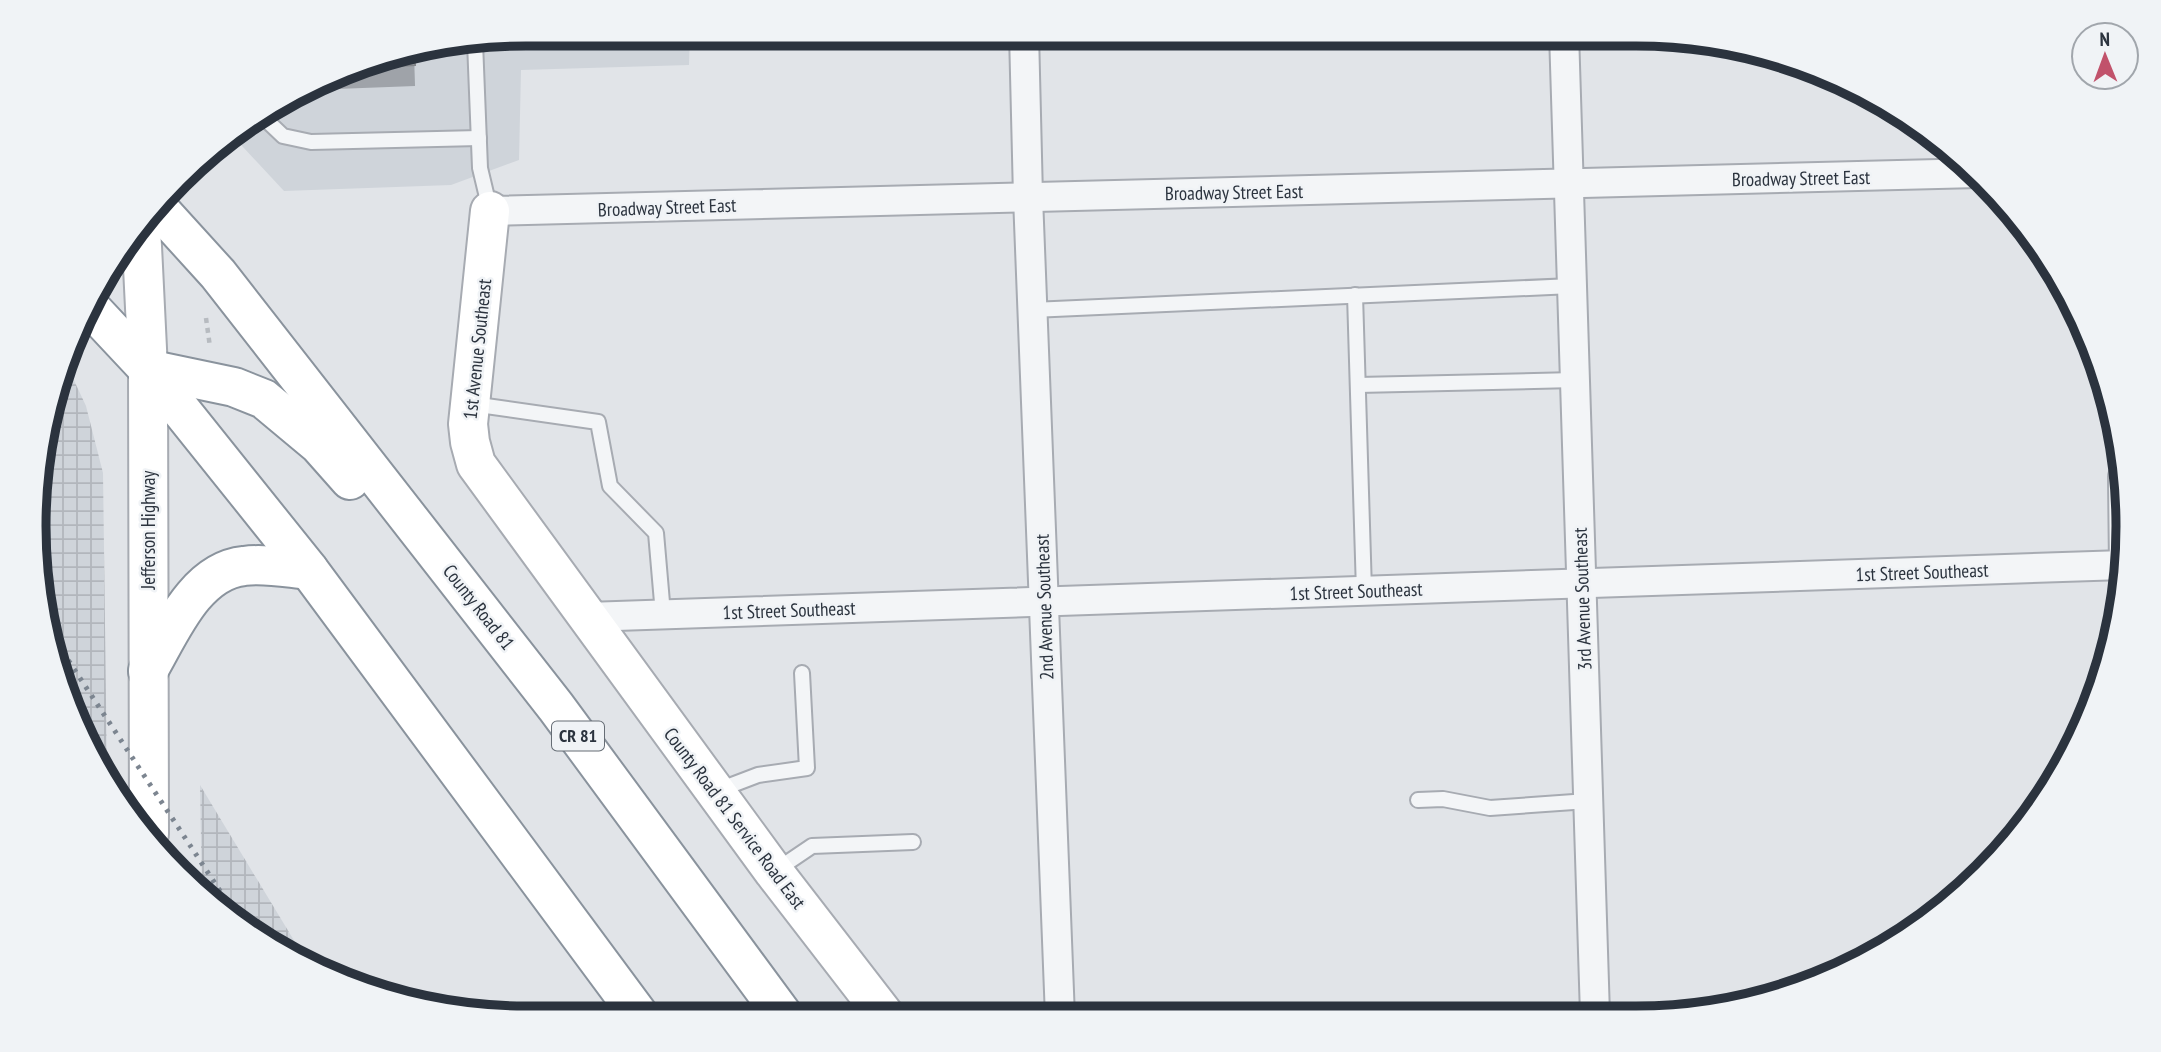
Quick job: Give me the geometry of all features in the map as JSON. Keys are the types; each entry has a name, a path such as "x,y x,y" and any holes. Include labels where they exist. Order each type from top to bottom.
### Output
{"main road":[{"name":"1st Avenue Southeast","path":"490,211 470,404 470,442 476,464 587,617"},
{"name":"County Road 81","path":"162,212 218,274 556,707 776,1006"},
{"name":"Jefferson Highway","path":"142,238 148,369 149,824"},
{"path":"95,313 148,369 309,570 632,1006"},
{"path":"148,369 234,387 264,399 318,445 556,707"},
{"path":"148,671 191,599 208,582 226,570 243,566 309,570"},
{"name":"County Road 81 Service Road East","path":"587,617 774,872 878,1006"}],"street":[{"name":"2nd Avenue Southeast","path":"1024,46 1060,1006"},
{"name":"3rd Avenue Southeast","path":"1564,46 1595,1006"},
{"name":"Broadway Street East","path":"490,211 1961,173"},
{"name":"1st Street Southeast","path":"587,617 2113,566"}],"lane":[{"path":"475,49 480,168 490,211"},
{"path":"267,121 283,136 311,142 479,138"},
{"path":"1032,310 1572,286"},
{"path":"1355,295 1364,591"},
{"path":"1358,385 1575,380"},
{"path":"470,404 598,422 610,485 656,533 663,614"},
{"path":"715,792 758,775 807,768 802,673"},
{"path":"1418,800 1443,799 1490,808 1588,801"},
{"path":"774,872 812,846 913,842"}],"path":[{"path":"206,316 211,355"}],"shaded area":[{"path":"690,46 689,65 521,70 519,160 451,185 284,191 238,141 313,95 372,71 432,55 495,47"},
{"path":"71,373 86,406 103,473 107,760 82,710 62,650 50,589 47,557 50,463"},
{"path":"200,785 299,949 259,926 202,880"}],"building":[{"path":"415,59 415,65 388,66"}],"railway":[{"path":"62,651 228,902"}]}
